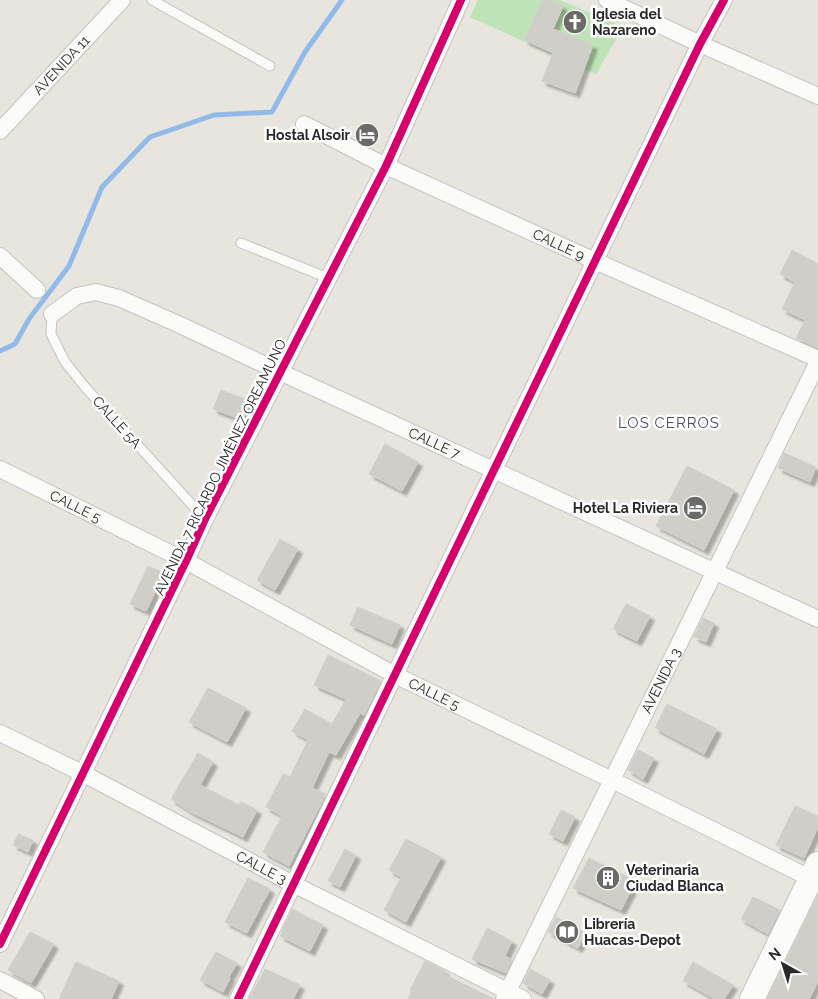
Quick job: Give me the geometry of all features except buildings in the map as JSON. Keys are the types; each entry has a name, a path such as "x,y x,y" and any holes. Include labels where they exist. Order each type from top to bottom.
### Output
{"street":[{"name":"AVENIDA 11","path":"0,131 122,0"},
{"name":"AVENIDA 7 RICARDO JIMÉNEZ OREAMUNO","path":"0,944 205,519 386,166 461,0"},
{"path":"238,999 700,44 724,0"},
{"path":"615,2 700,44 818,96"},
{"name":"CALLE 9","path":"304,124 386,166 595,262 818,360"},
{"path":"0,256 37,290"},
{"name":"CALLE 7","path":"52,314 77,296 96,292 119,298 818,619"},
{"name":"AVENIDA 3","path":"506,995 818,360"},
{"name":"CALLE 5","path":"0,469 186,561 395,675 612,780 816,875"},
{"name":"CALLE 3","path":"0,733 506,995 523,999"},
{"path":"752,999 816,875"},
{"path":"0,980 36,999"}],"lane":[{"path":"152,0 270,66"},
{"path":"241,244 328,278"},
{"name":"CALLE 5A","path":"52,314 51,334 65,362 85,387 205,519"}],"green space":[{"path":"478,0 560,0 623,27 596,74 470,17"}],"waterway":[{"path":"0,351 15,344 29,319 69,266 102,187 150,137 214,115 272,112 305,52 342,0"}],"cycle path":[{"path":"0,944 205,519 386,166 461,0"},
{"path":"238,999 700,44 724,0"}],"place":[{"name":"Iglesia del Nazareno","path":"575,22"},
{"name":"Hostal Alsoir","path":"367,135"},
{"name":"Hotel La Riviera","path":"695,508"},
{"name":"Veterinaria Ciudad Blanca","path":"608,878"},
{"name":"Librería Huacas-Depot","path":"567,932"}],"district":[{"name":"LOS CERROS","path":"669,423"}]}
